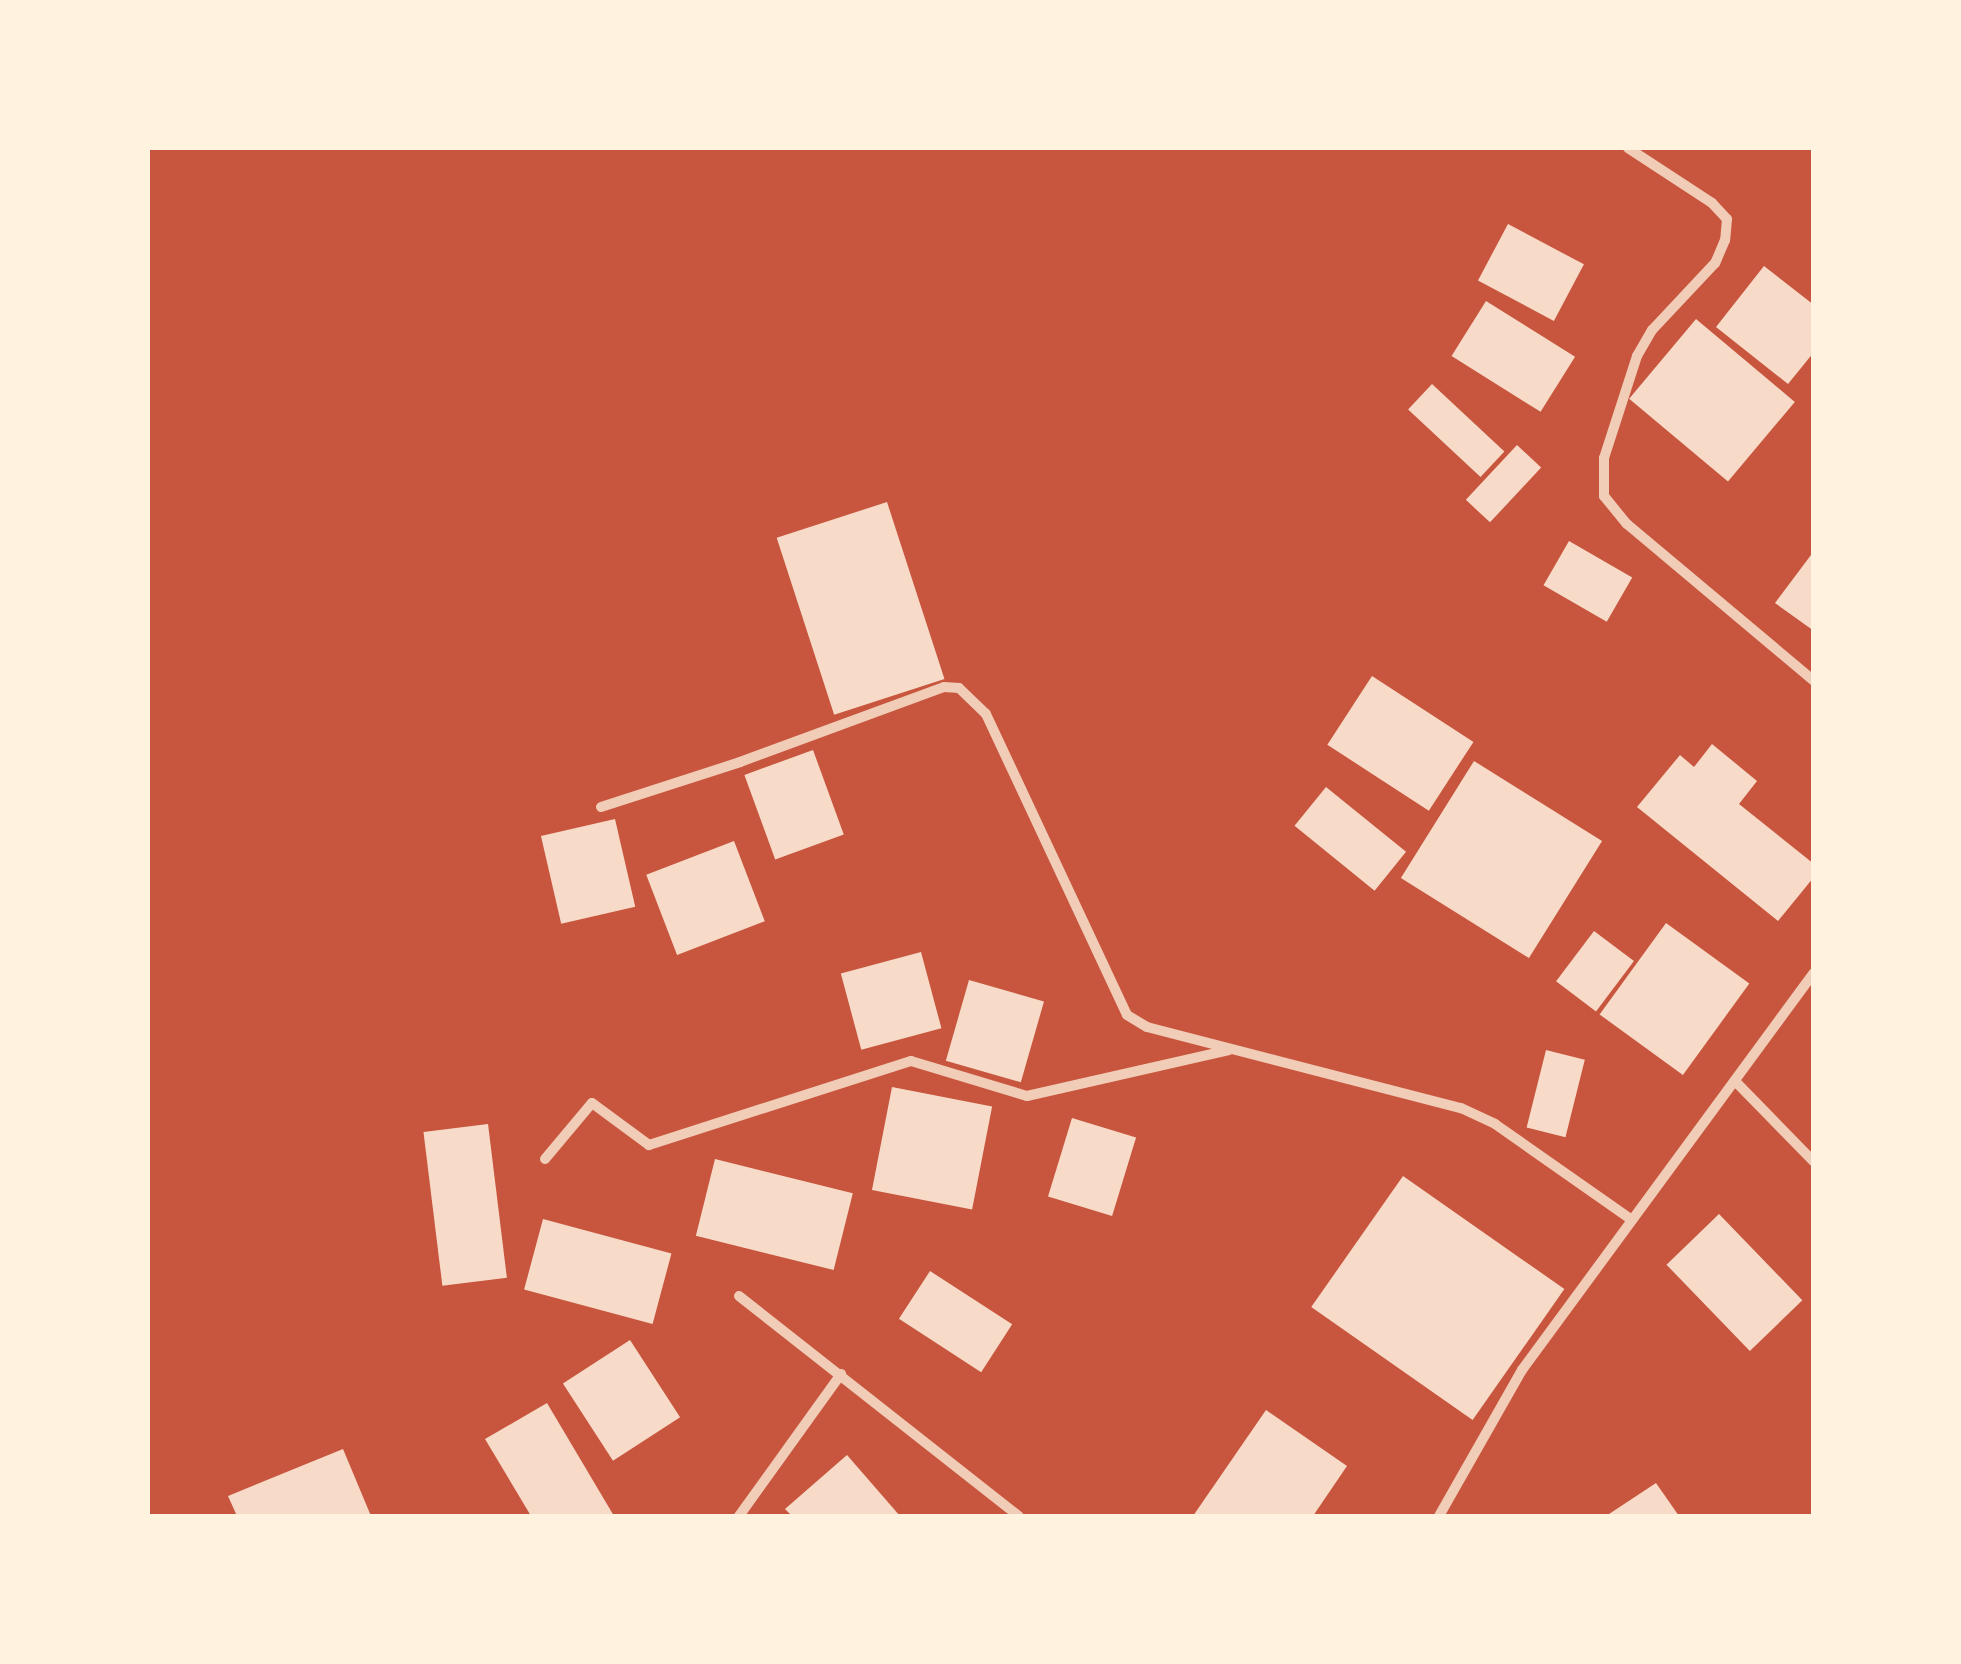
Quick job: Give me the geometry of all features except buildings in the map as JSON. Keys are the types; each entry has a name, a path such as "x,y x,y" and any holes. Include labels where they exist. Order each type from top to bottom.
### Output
{"street":[{"path":"1628,148 1712,203 1728,220 1726,240 1714,264 1652,330 1637,356 1604,458 1604,496 1627,524 1814,682"},
{"path":"601,807 740,762 944,687 959,688 973,697 986,714 1127,1016 1147,1028 1461,1108 1495,1124 1632,1220"},
{"path":"1439,1516 1522,1370 1814,973"},
{"path":"545,1159 592,1103 649,1145 911,1061 1028,1096 1230,1049"},
{"path":"1734,1080 1814,1162"},
{"path":"739,1296 1019,1516"},
{"path":"739,1516 841,1374"}]}
